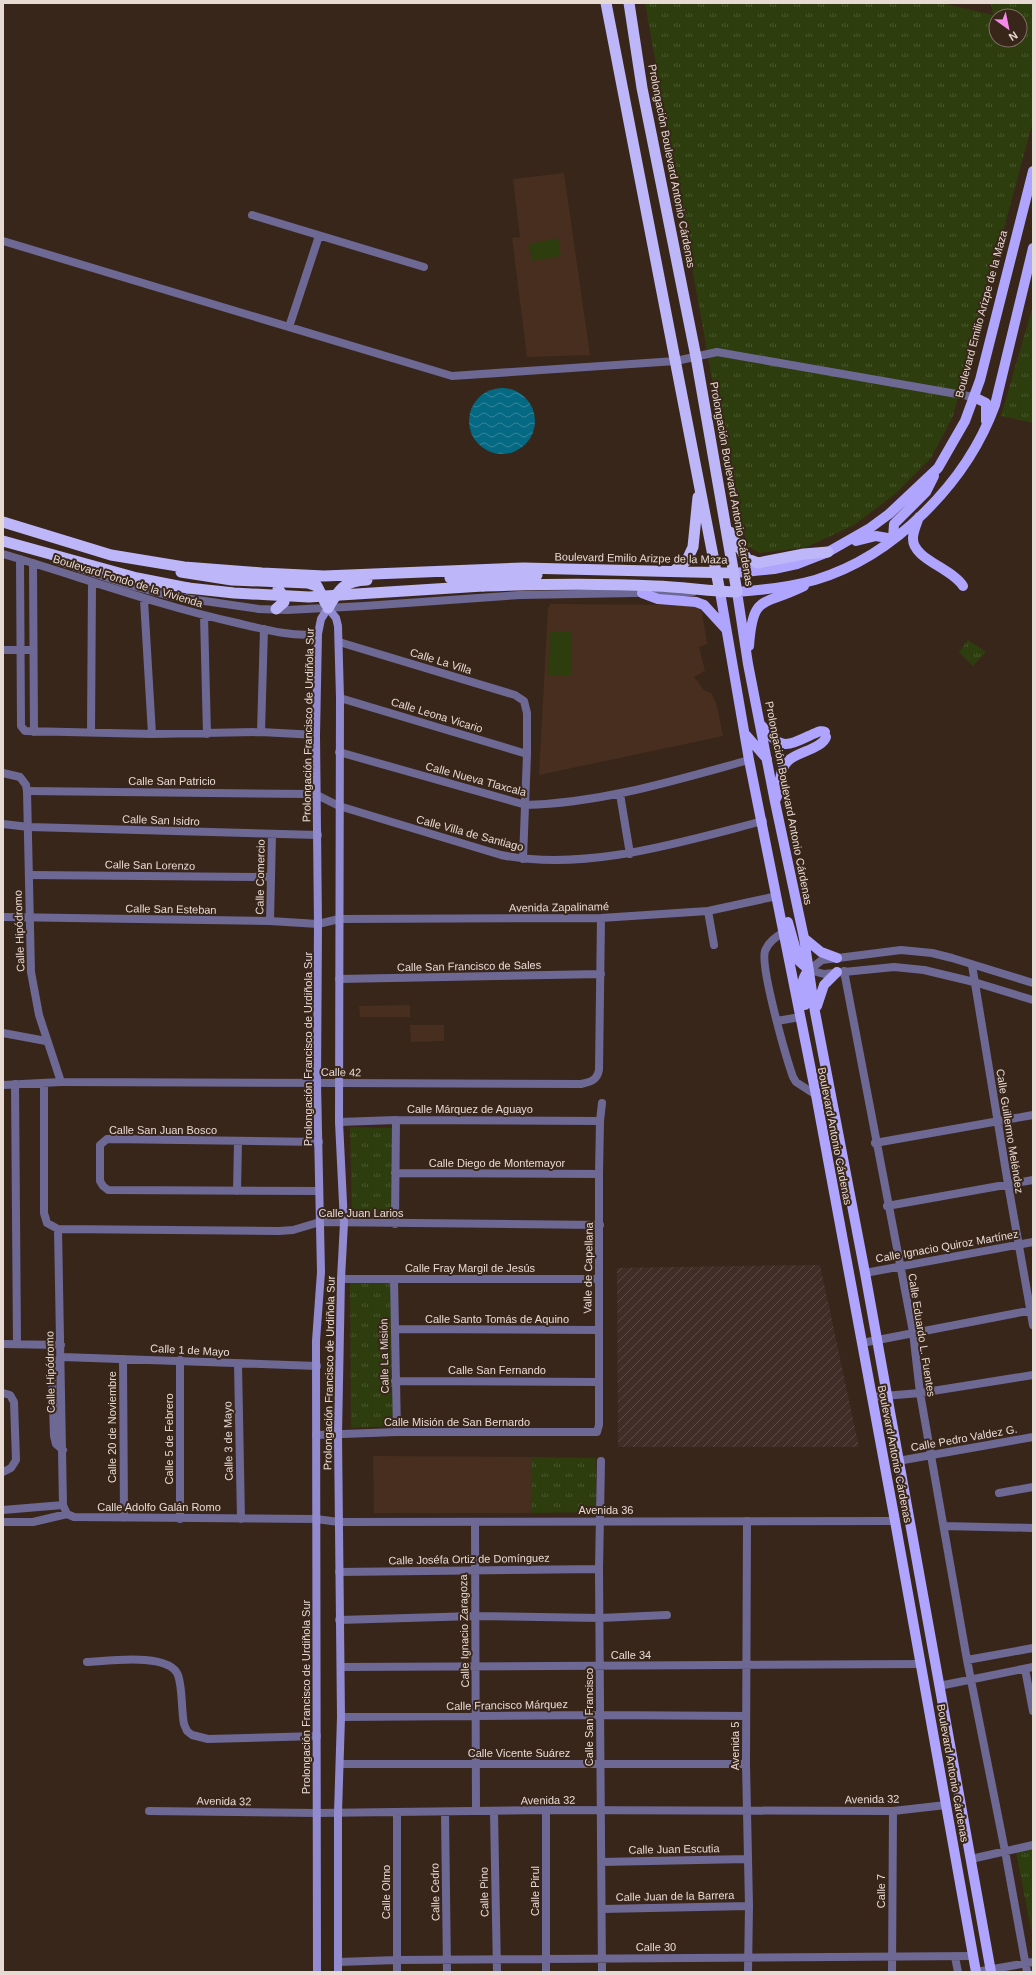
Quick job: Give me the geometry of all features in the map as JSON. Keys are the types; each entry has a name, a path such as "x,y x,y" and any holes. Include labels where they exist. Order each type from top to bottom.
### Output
{"highway":[{"path":"606,3 720,592"},
{"path":"622,3 625,21 635,43"},
{"name":"Prolongación Boulevard Antonio Cárdenas","path":"629,3 642,88 696,357 727,526 737,592"},
{"path":"674,571 687,560 693,547 699,486"},
{"name":"Boulevard Emilio Arizpe de la Maza","path":"3,522 111,555 208,569 262,574 324,576 523,568 552,570 734,573"},
{"path":"727,526 748,559 758,563 804,554 828,552"},
{"path":"3,541 137,578 188,588 234,593 309,597 483,586 566,583 656,586 699,591 737,592"},
{"path":"132,558 162,569 197,576 232,580 308,582 317,586 321,591 328,608"},
{"path":"328,608 342,586 360,580 541,575 552,570"},
{"path":"271,582 282,592 284,599 282,605 276,609"}],"main road":[{"name":"Boulevard Emilio Arizpe de la Maza","path":"734,573 774,569 797,564 828,552 889,514 938,468 961,428 974,397 1033,171"},
{"path":"748,664 751,626 757,607 765,601 788,594 862,559 893,539 919,517 945,490 961,469 988,423 1000,387 1033,248"},
{"path":"974,397 986,403 986,422 988,423"},
{"path":"893,539 894,524 929,488 938,468"},
{"path":"919,517 913,538 916,549 924,556 954,575 963,586"},
{"path":"839,546 870,537 893,539"},
{"path":"737,592 766,590 815,580"},
{"path":"720,592 749,760 763,821 784,937"},
{"name":"Prolongación Boulevard Antonio Cárdenas","path":"737,592 748,664 804,938 809,970"},
{"path":"642,593 662,599 696,602 704,605 726,630"},
{"name":"Prolongación Francisco de Urdiñola Sur","path":"317,1972 316,1435 321,1272 317,1082 318,836 316,735 318,634 321,619 328,608 338,622 339,642 339,1122 344,1223 341,1279 338,1434 339,1620 341,1667 338,1813 338,1972"},
{"path":"761,725 774,741 782,744 793,743 820,731 826,735 823,743 796,756 785,764 781,774 775,802"},
{"path":"744,733 767,759 755,788"},
{"path":"778,901 786,914 799,961 809,970 805,975 802,984 807,1019 801,1021"},
{"name":"Boulevard Antonio Cárdenas","path":"784,937 816,1095 895,1521 976,1972"},
{"path":"804,938 821,952 837,958"},
{"name":"Boulevard Antonio Cárdenas","path":"809,970 888,1397 898,1461 990,1971"},
{"path":"816,1012 822,989 829,979 840,972"}],"street":[{"path":"252,215 424,267"},
{"path":"289,327 319,236"},
{"path":"3,241 452,376 676,360 717,352 974,397"},
{"path":"33,550 81,570 170,596 239,606 276,609 328,608 520,595 688,593 699,591"},
{"name":"Boulevard Fondo de la Vivienda","path":"3,554 144,600 204,616 264,629 303,635 318,634"},
{"path":"20,559 21,726 25,731 152,734 261,732 316,735"},
{"path":"33,563 32,650 34,732"},
{"path":"91,732 92,583"},
{"path":"144,600 152,734"},
{"path":"204,616 207,734"},
{"path":"261,732 264,629"},
{"name":"Calle La Villa","path":"339,642 515,695 524,700 527,713 528,754"},
{"path":"3,650 32,650"},
{"name":"Calle Leona Vicario","path":"340,698 528,754"},
{"name":"Calle Nueva Tlaxcala","path":"339,752 526,805 562,804 620,794 749,760"},
{"path":"523,859 528,754"},
{"name":"Calle Hipódromo","path":"3,773 20,777 26,786 27,791 29,827 28,917 31,972 46,1041 60,1082"},
{"name":"Calle San Patricio","path":"27,791 300,793 317,795"},
{"path":"620,794 630,854"},
{"name":"Calle Villa de Santiago","path":"317,795 338,806 501,855 523,859 600,857 630,854 763,821"},
{"name":"Calle San Isidro","path":"3,824 29,827 318,836"},
{"name":"Calle Comercio","path":"270,921 272,834"},
{"name":"Calle San Lorenzo","path":"28,875 271,877"},
{"name":"Avenida Zapalinamé","path":"339,919 601,918 708,911 778,901"},
{"path":"708,911 714,945"},
{"name":"Calle San Esteban","path":"3,917 270,921 318,924 339,919"},
{"path":"601,918 601,974"},
{"path":"784,937 772,941 764,953 764,962 777,1021 793,1077 796,1082 816,1095"},
{"path":"809,970 822,960 901,950 932,953 1033,984"},
{"name":"Calle Guillermo Meléndez","path":"972,965 997,1122 1018,1244 1032,1310 1033,1325"},
{"path":"809,970 824,974 871,968 906,967 974,982 1033,1000"},
{"name":"Calle Eduardo L. Fuentes","path":"840,972 900,1266 912,1332 920,1393 970,1679"},
{"name":"Calle San Francisco de Sales","path":"339,979 601,974"},
{"name":"Calle 42","path":"3,1085 60,1082 581,1084 596,1079 599,1070 601,974"},
{"path":"777,1021 801,1021"},
{"path":"3,1033 46,1041"},
{"name":"Calle Hipódromo","path":"44,1083 44,1213 47,1223 55,1228 62,1357 63,1505 67,1514"},
{"path":"15,1084 17,1344"},
{"name":"Valle de Capellana","path":"597,1432 599,1425 599,1174 600,1121 602,1103"},
{"path":"876,1143 1033,1115"},
{"path":"395,1224 396,1120"},
{"name":"Calle Márquez de Aguayo","path":"339,1122 396,1120 600,1121"},
{"name":"Calle San Juan Bosco","path":"319,1142 110,1139 104,1141 100,1145 100,1181 105,1189 320,1191"},
{"path":"237,1191 238,1141"},
{"name":"Calle Diego de Montemayor","path":"395,1173 599,1174"},
{"path":"887,1206 1033,1180"},
{"name":"Calle Juan Larios","path":"55,1228 280,1231 293,1230 320,1222 600,1225"},
{"name":"Calle Ignacio Quiroz Martínez","path":"865,1273 1033,1242"},
{"name":"Calle Fray Margil de Jesús","path":"341,1279 599,1279"},
{"name":"Calle La Misión","path":"394,1279 397,1432"},
{"path":"862,1343 912,1332 1032,1310"},
{"name":"Calle Santo Tomás de Aquino","path":"395,1329 598,1330"},
{"path":"3,1344 61,1345"},
{"name":"Calle 1 de Mayo","path":"62,1357 317,1366"},
{"name":"Calle 20 de Noviembre","path":"123,1359 124,1518"},
{"name":"Calle 5 de Febrero","path":"180,1360 180,1519"},
{"name":"Calle 3 de Mayo","path":"238,1364 241,1519"},
{"path":"872,1397 888,1397 920,1393 1033,1375"},
{"name":"Calle San Fernando","path":"396,1381 598,1382"},
{"path":"3,1393 10,1395 14,1402 16,1460 11,1468 3,1472"},
{"name":"Calle Misión de San Bernardo","path":"316,1435 397,1432 597,1432"},
{"name":"Calle Pedro Valdez G.","path":"898,1461 1033,1437"},
{"name":"Calle San Francisco","path":"601,1461 599,1569 602,1972"},
{"path":"999,1493 1033,1487"},
{"path":"3,1510 63,1505"},
{"name":"Calle Adolfo Galán Romo","path":"3,1522 33,1522 67,1514 74,1518 316,1519"},
{"name":"Avenida 36","path":"316,1519 339,1522 600,1520 895,1521"},
{"name":"Avenida 5","path":"747,1521 746,1811 749,1906 748,1972"},
{"name":"Calle Ignacio Zaragoza","path":"475,1522 476,1811"},
{"path":"944,1526 1033,1528"},
{"name":"Calle Joséfa Ortiz de Domínguez","path":"339,1572 474,1569 599,1569"},
{"path":"339,1620 475,1616 600,1618 668,1615"},
{"path":"967,1660 1033,1648"},
{"path":"88,1662 153,1660 168,1665 178,1675 184,1724 187,1731 197,1738 226,1739 317,1736"},
{"name":"Calle 34","path":"341,1667 921,1664"},
{"path":"939,1686 1029,1668 1033,1711"},
{"path":"970,1679 1029,1963 1027,1972"},
{"name":"Calle Francisco Márquez","path":"341,1717 600,1715 746,1716"},
{"name":"Calle Vicente Suárez","path":"340,1764 746,1764"},
{"name":"Avenida 32","path":"149,1811 338,1813 494,1812 546,1810 893,1810 946,1805"},
{"name":"Calle Pirul","path":"546,1810 546,1972"},
{"name":"Calle 7","path":"892,1972 893,1810"},
{"name":"Calle Olmo","path":"397,1812 397,1972"},
{"name":"Calle Cedro","path":"445,1812 447,1972"},
{"name":"Calle Pino","path":"494,1812 497,1972"},
{"path":"971,1859 1033,1845"},
{"name":"Calle Juan Escutia","path":"601,1862 747,1859"},
{"name":"Calle Juan de la Barrera","path":"602,1909 749,1906"},
{"name":"Calle 30","path":"338,1962 602,1958 973,1956"},
{"path":"956,1957 958,1972"},
{"path":"976,1972 990,1971 1029,1963"}],"shaded area":[{"path":"564,173 590,355 527,357 512,238 520,237 513,179"},
{"path":"550,604 701,605 707,644 699,647 705,671 694,677 704,690 712,694 717,706 723,736 539,775 548,607 550,607"},
{"path":"410,1005 410,1017 360,1017 359,1006"},
{"path":"410,1025 444,1025 444,1041 411,1042"},
{"path":"820,1265 859,1447 618,1447 617,1268"},
{"path":"373,1456 531,1457 531,1513 374,1513"}],"green space":[{"path":"645,3 942,3 988,14 988,48 1028,48 1028,8 992,8 991,3 1033,3 1033,121 953,416 931,458 895,494 854,525 807,547 760,553 747,546 718,413"},
{"path":"558,238 561,256 532,261 529,244"},
{"path":"1033,305 1033,423 1001,416"},
{"path":"550,631 572,631 571,675 548,675"},
{"path":"968,640 986,652 973,666 959,652"},
{"path":"350,1127 394,1128 393,1214 352,1214"},
{"path":"350,1283 392,1283 393,1426 351,1428"},
{"path":"531,1457 596,1458 596,1512 531,1513"},
{"path":"1033,1849 1033,1939 1016,1852"}],"water":[{"path":"495,388 509,388 521,393 530,402 535,414 533,434 526,445 509,454 495,454 483,449 474,440 469,428 469,414 474,402 483,393"}]}
